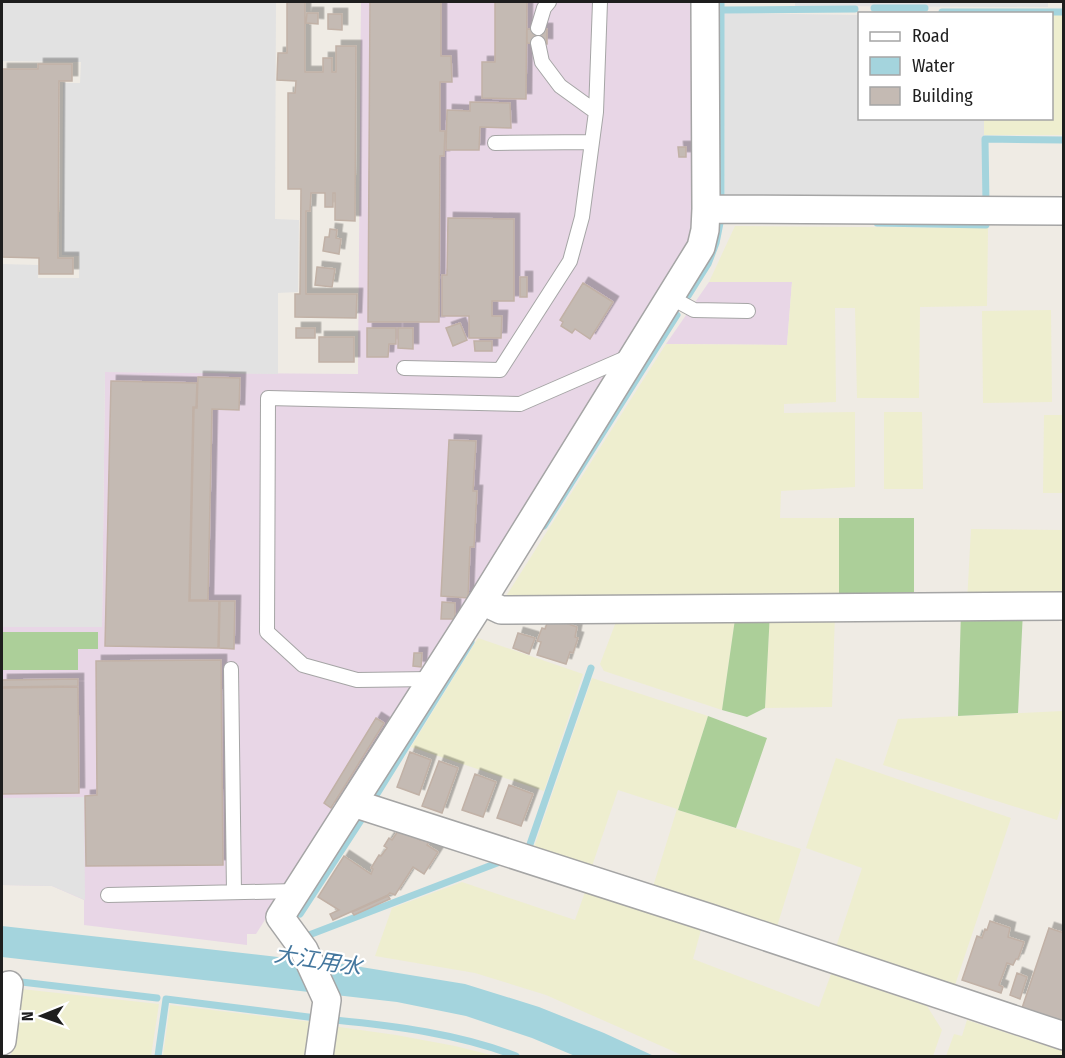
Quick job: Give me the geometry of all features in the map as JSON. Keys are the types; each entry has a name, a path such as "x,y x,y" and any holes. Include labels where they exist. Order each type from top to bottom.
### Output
{"street":[{"path":"319,1056 327,1000 304,950 280,917 482,600 701,247 706,209 705,2"},
{"path":"706,209 1064,212"},
{"path":"482,600 501,610 1064,606"},
{"path":"353,803 710,918 1064,1036"},
{"path":"2,1041 9,985"}],"lane":[{"path":"538,28 544,8 549,2"},
{"path":"404,368 500,370 570,261 582,217 596,112 600,2"},
{"path":"538,43 542,62 560,86 596,112"},
{"path":"495,143 592,142"},
{"path":"670,297 694,310 748,311"},
{"path":"432,679 357,680 303,665 267,632 268,398 520,404 635,354"},
{"path":"231,669 234,892"},
{"path":"108,895 297,891"}],"shaded area":[{"path":"2,2 276,2 275,219 299,220 298,292 278,293 278,374 105,372 102,627 2,627 2,264 38,265 38,278 79,278 79,256 62,255 63,83 80,83 81,62 2,61"},
{"path":"361,2 695,2 695,220 692,236 632,340 256,934 247,934 247,945 84,925 84,900 52,886 2,885 2,627 102,627 105,372 358,374"},
{"path":"795,2 1048,2 1048,7 795,6"},
{"path":"724,13 858,15 858,120 984,120 984,202 725,201"},
{"path":"709,282 792,282 787,345 666,344"},
{"path":"84,797 85,900 52,886 2,885 2,798"}],"green space":[{"path":"1053,15 1063,15 1063,135 984,135 984,120 1053,120"},
{"path":"735,226 988,228 987,306 920,307 919,398 857,398 855,308 835,308 836,402 784,404 784,413 855,412 855,487 781,491 780,518 839,518 839,602 501,604 666,344 787,345 792,282 709,282"},
{"path":"1051,310 1052,402 983,403 982,311"},
{"path":"884,412 922,412 923,489 884,489"},
{"path":"1044,415 1063,415 1063,493 1043,493"},
{"path":"839,518 914,518 914,601 839,602"},
{"path":"971,529 1063,530 1063,601 967,602"},
{"path":"961,611 1023,611 1018,713 958,716"},
{"path":"736,612 722,710 604,671 600,664 617,619"},
{"path":"736,612 770,612 765,708 747,717 722,710"},
{"path":"770,612 835,613 832,707 765,708"},
{"path":"2,632 98,632 98,649 78,649 78,670 2,670"},
{"path":"478,638 583,674 544,791 411,747"},
{"path":"592,678 708,716 678,810 801,849 775,933 651,893 677,809 618,790 590,872 532,853"},
{"path":"1063,711 1063,800 1057,820 883,765 898,719"},
{"path":"708,716 767,738 736,828 678,810"},
{"path":"836,758 1011,818 952,994 834,953 862,868 806,848"},
{"path":"462,882 575,920 585,892 701,930 693,959 819,1007 831,974 927,1006 942,1030 933,1056 684,1056 546,995 475,973 375,956 392,908"},
{"path":"21,989 159,1004 151,1056 11,1056"},
{"path":"170,1005 313,1022 308,1056 163,1056"},
{"path":"967,1020 1063,1051 1063,1056 946,1056 954,1034 962,1036"},
{"path":"332,1026 396,1035 495,1056 328,1056"}],"water":[{"name":"大江用水","path":"2,926 278,957 300,957 465,984 539,1007 654,1056 575,1056 532,1038 466,1016 397,1002 2,957"}],"building":[{"path":"287,2 305,2 305,72 323,72 323,58 332,58 332,72 336,72 336,46 356,46 355,221 335,220 335,193 333,193 333,207 325,207 325,193 311,193 310,211 306,211 306,294 357,294 356,318 295,317 295,294 300,294 301,189 288,189 288,93 295,93 296,81 277,80 278,53 287,53"},
{"path":"370,2 441,2 441,56 451,56 452,82 440,82 440,131 445,131 444,156 440,156 439,322 368,322"},
{"path":"495,2 527,2 526,99 482,98 482,62 495,62"},
{"path":"307,13 318,13 318,24 306,23"},
{"path":"328,14 342,14 342,30 328,29"},
{"path":"527,29 547,29 547,44 527,43"},
{"path":"38,64 72,64 72,81 59,81 58,258 73,258 73,274 39,274 39,258 2,257 2,69 38,69"},
{"path":"470,102 510,103 511,128 480,127 479,150 446,150 447,110 470,111"},
{"path":"678,147 686,147 686,157 679,157"},
{"path":"448,218 514,219 514,301 492,301 492,316 502,316 501,338 469,338 469,316 442,316 442,275 447,275"},
{"path":"330,229 337,230 336,238 341,239 339,254 323,251 325,237 329,237"},
{"path":"317,267 335,269 332,287 315,285"},
{"path":"520,277 527,277 527,297 520,297"},
{"path":"583,283 613,302 590,339 575,329 572,333 561,326 563,322 560,320"},
{"path":"460,323 467,340 453,346 446,328"},
{"path":"296,328 315,328 315,338 296,338"},
{"path":"367,328 396,328 396,344 389,344 388,357 367,357"},
{"path":"398,328 413,328 413,349 398,348"},
{"path":"319,337 354,337 354,362 319,362"},
{"path":"474,341 492,341 492,351 475,351"},
{"path":"198,377 240,378 239,410 212,409 208,600 190,600 194,408 197,408"},
{"path":"111,381 197,383 196,407 193,407 189,601 219,601 218,648 105,646"},
{"path":"449,440 476,441 473,491 477,491 474,547 470,547 468,598 441,596"},
{"path":"220,601 235,601 234,649 219,648"},
{"path":"442,602 455,603 455,619 441,619"},
{"path":"557,620 577,627 575,637 578,638 566,664 537,655 541,642 537,641 542,628 545,629 548,621 556,623"},
{"path":"518,633 535,638 529,654 513,648"},
{"path":"414,653 422,653 421,667 413,666"},
{"path":"221,660 223,865 86,866 85,796 97,795 96,661"},
{"path":"78,679 78,686 2,687 2,680"},
{"path":"78,687 79,793 2,794 2,688"},
{"path":"376,718 384,723 331,808 324,803"},
{"path":"410,752 431,760 419,795 397,787"},
{"path":"439,761 458,768 442,813 422,806"},
{"path":"475,774 496,782 483,817 462,810"},
{"path":"509,785 533,794 521,826 497,818"},
{"path":"400,828 420,840 422,837 429,842 427,845 438,852 424,874 413,867 395,895 390,893 333,920 330,914 339,910 318,897 344,856 371,874 373,869 371,868 379,855 381,856 387,848 384,846 389,838 392,840"},
{"path":"388,896 390,899 354,915 352,912"},
{"path":"990,921 1010,928 1008,937 1024,942 1018,959 1013,965 1007,963 999,985 1003,987 1001,993 962,980 977,936 982,938"},
{"path":"1049,928 1064,933 1064,1024 1020,1014"},
{"path":"1017,973 1027,977 1020,999 1010,995"}],"waterway":[{"path":"721,2 721,197"},
{"path":"874,8 925,8"},
{"path":"721,10 855,9"},
{"path":"942,12 1064,12"},
{"path":"986,204 985,139 1064,140"},
{"path":"877,223 986,225 986,220"},
{"path":"688,296 708,264 720,223"},
{"path":"544,526 677,315"},
{"path":"372,802 471,642"},
{"path":"528,850 591,668"},
{"path":"300,914 365,814"},
{"name":"大江用水","path":"309,935 505,860"},
{"path":"13,981 157,998"},
{"path":"158,1056 166,999 316,1018"},
{"path":"335,1020 404,1028 450,1037 516,1056"}]}
